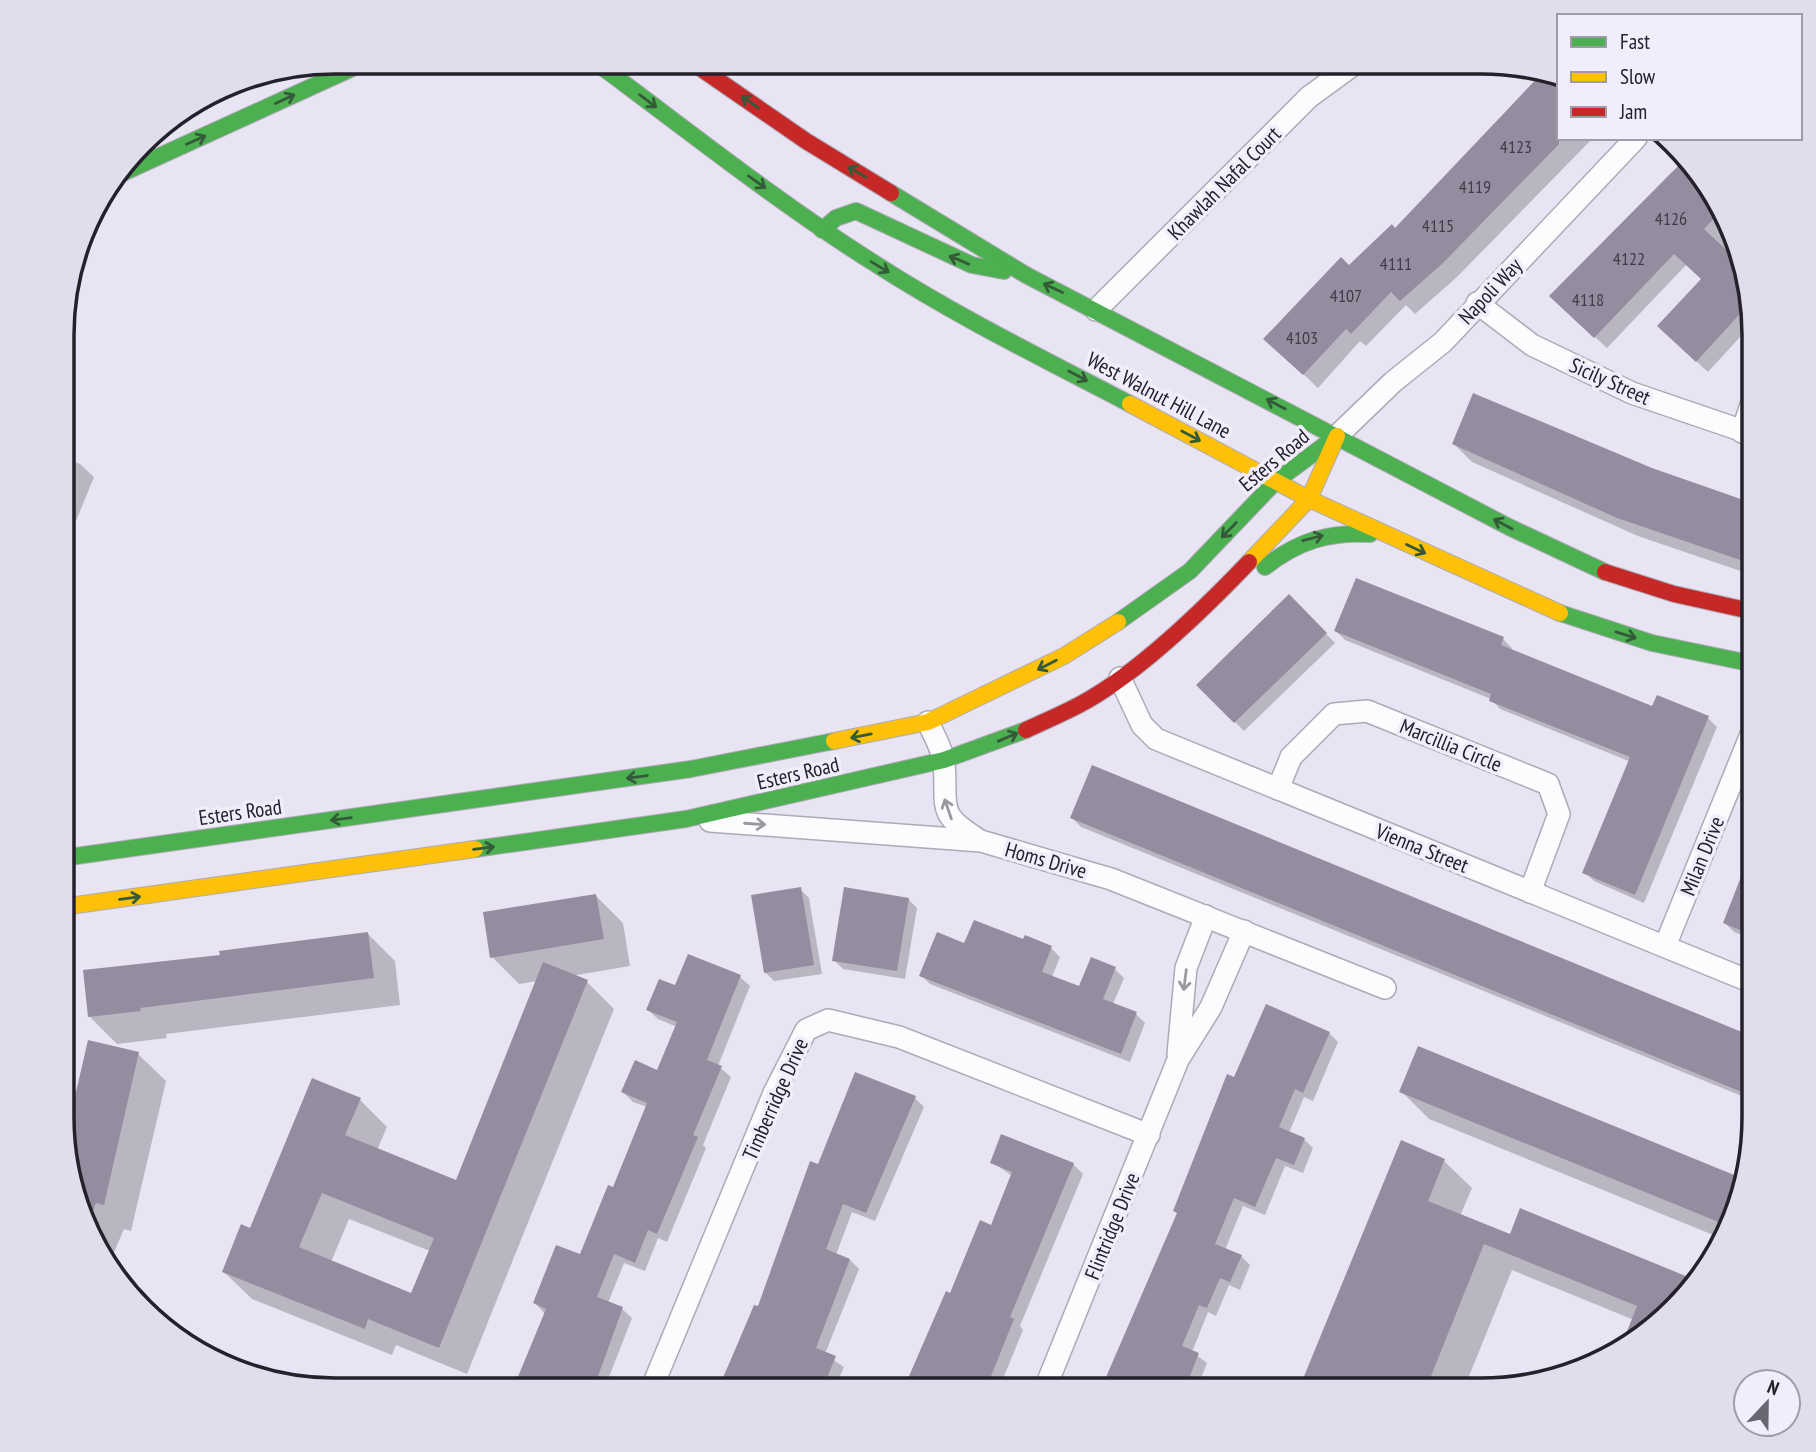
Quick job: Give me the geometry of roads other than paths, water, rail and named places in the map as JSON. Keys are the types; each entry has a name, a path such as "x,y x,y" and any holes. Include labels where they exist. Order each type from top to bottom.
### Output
{"main road":[{"path":"134,168 328,74"},
{"name":"West Walnut Hill Lane","path":"612,74 822,230 963,316 1309,499 1573,619 1652,643 1742,661"},
{"path":"709,74 806,141 1026,275 1588,567 1674,594 1742,609"},
{"path":"822,230 836,218 856,211 914,241 972,265 1026,275"},
{"name":"Esters Road","path":"74,857 410,816 691,769 928,722 1064,656 1131,614 1190,570 1276,481 1337,436"},
{"name":"Esters Road","path":"74,905 416,851 687,819 944,760 1007,739 1081,704 1120,678 1216,597 1309,499 1337,436"},
{"path":"1177,631 1226,601 1299,541 1337,531 1387,536"}],"street":[{"name":"Khawlah Nafal Court","path":"1096,310 1309,97 1341,74"},
{"name":"Napoli Way","path":"1337,436 1393,382 1443,342 1634,140"},
{"name":"Sicily Street","path":"1477,303 1532,345 1632,393 1742,432"},
{"name":"Vienna Street","path":"1120,678 1142,725 1156,739 1742,978"},
{"name":"Marcillia Circle","path":"1278,789 1292,757 1334,714 1367,711 1548,785 1559,814 1530,891"},
{"path":"928,722 944,760 944,804 953,824 981,841"},
{"name":"Milan Drive","path":"1665,946 1742,757"},
{"name":"Homs Drive","path":"687,819 981,841 1111,879 1385,988"},
{"name":"Flintridge Drive","path":"1178,1060 1186,968 1206,916"},
{"name":"Flintridge Drive","path":"1049,1378 1178,1060 1211,1007 1244,931"},
{"name":"Timberridge Drive","path":"657,1378 774,1093 806,1030 828,1020 899,1037 1149,1135"}]}
